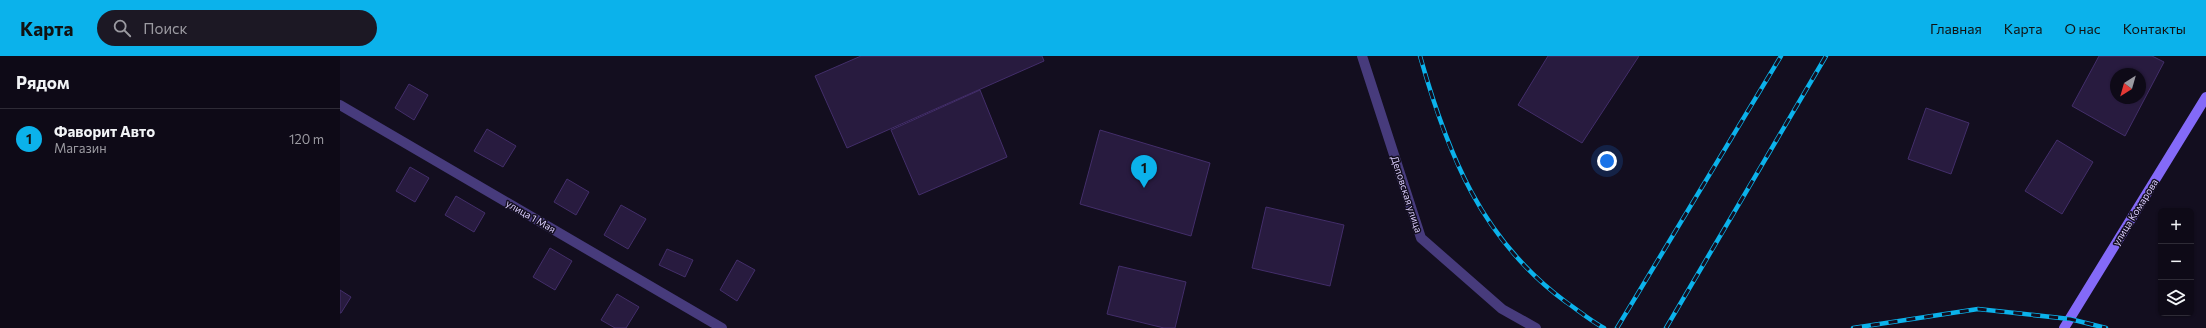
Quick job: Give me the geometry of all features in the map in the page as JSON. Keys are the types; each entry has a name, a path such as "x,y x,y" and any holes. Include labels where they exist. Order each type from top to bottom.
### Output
{"main road":[{"name":"улица Комарова","path":"2064,328 2206,97"}],"street":[{"name":"Деповская улица","path":"1362,56 1421,238 1502,309 1536,328"},
{"name":"улица 1 Мая","path":"340,105 722,328"}],"building":[{"path":"861,56 1042,56 1044,61 847,148 815,76"},
{"path":"1548,56 1639,56 1582,143 1518,105"},
{"path":"2099,56 2152,56 2164,62 2146,96 2146,68 2110,68 2110,104 2142,104 2125,136 2072,106"},
{"path":"409,84 428,95 414,120 395,108"},
{"path":"980,90 1007,157 919,195 891,130"},
{"path":"1926,108 1969,123 1951,174 1908,159"},
{"path":"487,129 516,146 503,167 474,151"},
{"path":"1100,130 1210,163 1191,236 1080,204"},
{"path":"2057,140 2093,162 2062,214 2025,191"},
{"path":"410,167 429,178 415,202 396,191"},
{"path":"567,179 589,192 576,215 554,202"},
{"path":"456,196 485,213 474,232 445,215"},
{"path":"621,205 646,219 628,249 604,235"},
{"path":"1266,207 1344,225 1330,286 1252,268"},
{"path":"550,248 572,261 555,290 533,277"},
{"path":"667,249 693,260 685,277 659,265"},
{"path":"737,260 755,270 737,301 720,290"},
{"path":"1119,266 1186,282 1175,328 1164,328 1107,314"},
{"path":"340,290 351,297 341,313 340,313"},
{"path":"617,294 639,307 626,328 615,328 601,320"}],"railway":[{"path":"1420,56 1431,92 1456,161 1490,223 1511,251 1536,277 1566,302 1604,328"},
{"path":"1617,328 1781,56"},
{"path":"1666,328 1826,56"},
{"path":"1853,328 1978,309 2070,319 2106,328"}],"place":[{"name":"Фаворит Авто","path":"1144,188"}]}
